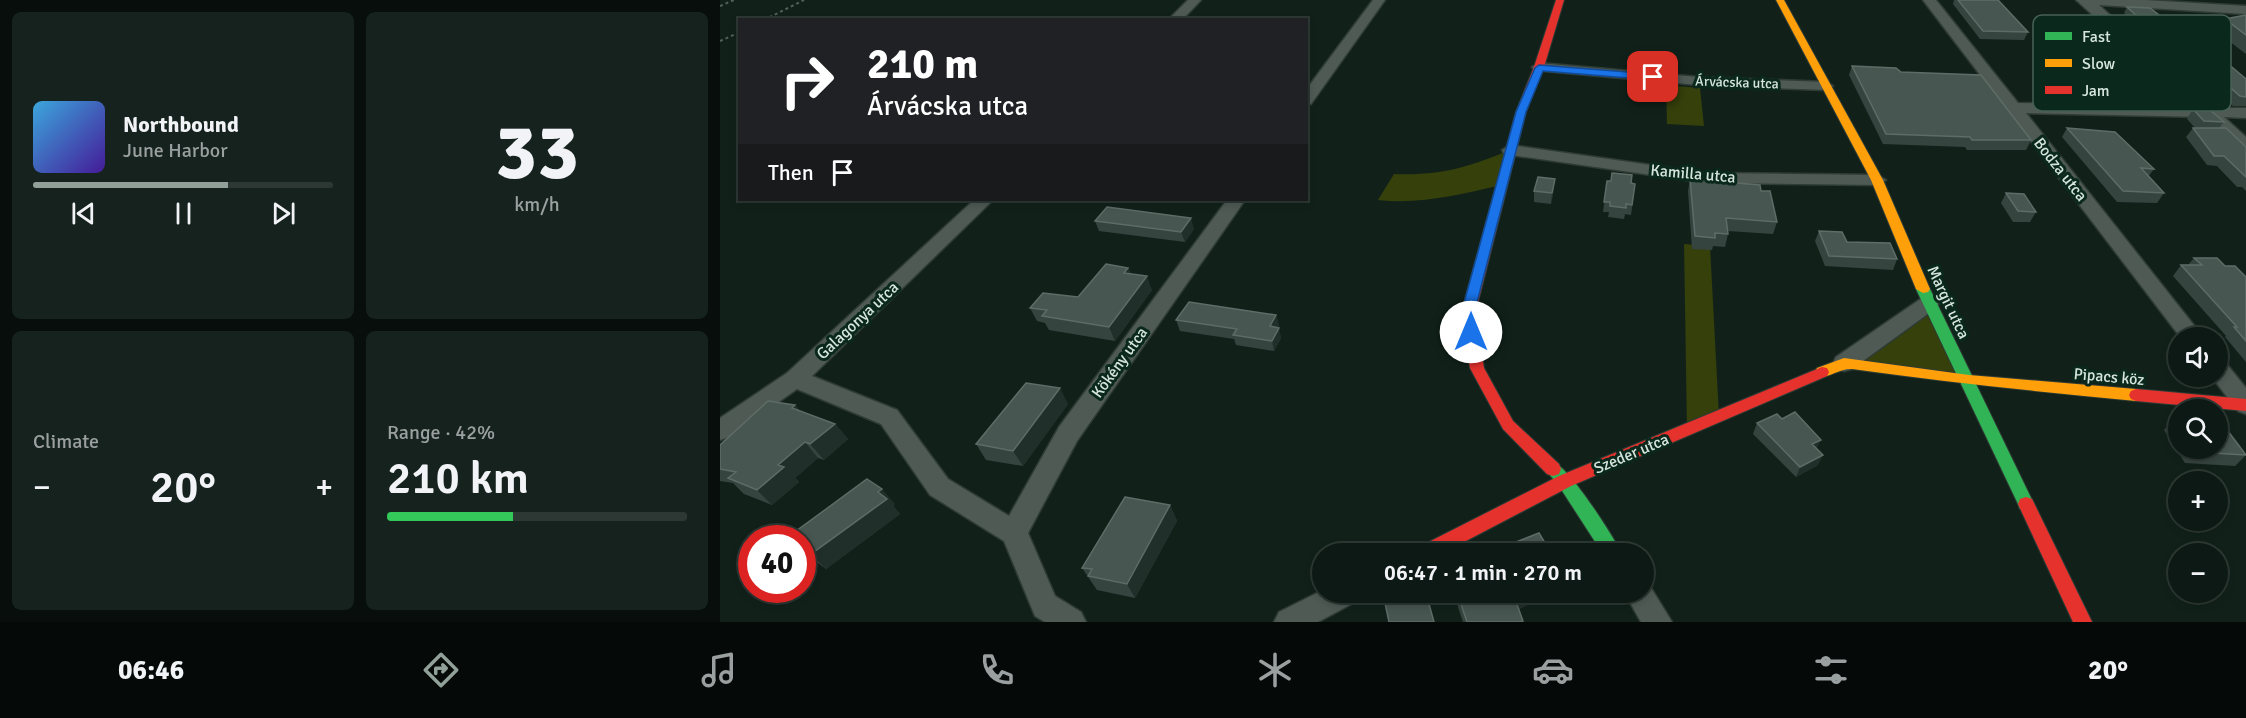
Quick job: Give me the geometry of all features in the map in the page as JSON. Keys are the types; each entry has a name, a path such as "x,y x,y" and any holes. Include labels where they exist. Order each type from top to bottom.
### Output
{"street":[{"path":"1176,18 1195,0"},
{"path":"1308,98 1379,0"},
{"path":"1560,0 1539,68 1521,112 1468,314 1477,368 1508,425 1565,481 1606,543"},
{"name":"Margit utca","path":"1780,0 1877,180 1929,303 1969,380 2084,622"},
{"name":"Bodza utca","path":"1929,0 1966,51 2014,108 2184,327"},
{"path":"2076,0 2242,10"},
{"path":"2211,0 2242,10"},
{"path":"2086,1 2102,15"},
{"name":"Árvácska utca","path":"1539,68 1698,81 1826,86"},
{"path":"2014,108 2033,108"},
{"path":"2160,111 2246,113"},
{"path":"2209,112 2246,146"},
{"name":"Kamilla utca","path":"1510,150 1707,178 1877,180"},
{"name":"Galagonya utca","path":"720,430 795,379 983,201"},
{"name":"Kökény utca","path":"1014,533 1068,434 1235,201"},
{"name":"Szeder utca","path":"1444,543 1565,481 1844,363 1929,303"},
{"path":"1844,363 1969,380"},
{"path":"795,379 889,417 939,487 1014,533 1045,606 1071,622"},
{"name":"Pipacs köz","path":"1969,380 2246,405"},
{"path":"2228,382 2246,405"},
{"path":"1289,622 1326,603"},
{"path":"1645,603 1658,622"}],"path":[{"path":"720,6 734,0"},
{"path":"768,18 804,0"},
{"path":"720,41 738,33"}],"green space":[{"path":"1666,85 1700,88 1704,126 1667,124"},
{"path":"1510,150 1502,185 1425,200 1378,200 1394,174 1440,172"},
{"path":"1684,244 1710,246 1719,416 1687,429"},
{"path":"1929,303 1969,380 1844,363"}],"building":[{"path":"1958,0 1998,0 2028,32 1983,31"},
{"path":"2127,7 2150,8 2159,15 2136,15"},
{"path":"2246,15 2246,35 2231,24 2231,18"},
{"path":"1852,66 1896,68 1901,72 1981,75 2031,140 1972,140 1970,137 1886,134"},
{"path":"2231,66 2246,79 2246,97 2240,96 2231,88"},
{"path":"2195,111 2211,111 2224,122 2204,121"},
{"path":"2067,128 2115,132 2154,169 2141,168 2164,193 2123,191"},
{"path":"2193,128 2226,128 2246,147 2246,177 2224,156 2214,156"},
{"path":"1612,173 1632,175 1631,183 1635,184 1632,205 1626,204 1626,208 1610,206 1610,202 1604,202 1607,181 1611,181"},
{"path":"1538,177 1555,179 1552,193 1534,191"},
{"path":"1690,179 1760,185 1761,191 1770,191 1777,222 1726,218 1728,234 1715,233 1715,238 1695,236"},
{"path":"2006,193 2024,194 2036,212 2018,211"},
{"path":"1107,207 1191,218 1181,232 1095,221"},
{"path":"1819,231 1842,232 1847,242 1890,243 1897,259 1829,256"},
{"path":"2194,258 2217,258 2225,266 2235,266 2246,277 2246,341 2234,327 2237,327 2181,265 2202,265"},
{"path":"1106,264 1128,268 1124,273 1147,276 1109,327 1042,316 1047,310 1030,308 1043,293 1078,297"},
{"path":"1189,302 1276,315 1270,326 1279,328 1272,341 1233,335 1237,329 1176,320"},
{"path":"1026,383 1060,388 1013,451 976,444"},
{"path":"768,401 795,405 792,408 835,424 810,444 805,442 778,465 784,467 757,490 728,478 736,472 720,469 720,445"},
{"path":"1795,412 1821,440 1812,444 1823,455 1800,467 1757,423 1777,414 1782,419"},
{"path":"2228,431 2246,455 2228,454"},
{"path":"867,479 882,489 878,492 887,499 816,550 816,525 804,525"},
{"path":"1125,497 1170,505 1127,584 1088,576 1092,569 1082,568"},
{"path":"1539,533 1545,543 1514,543"},
{"path":"1385,603 1429,603 1434,622 1389,622"},
{"path":"1461,603 1516,603 1523,621 1520,622 1467,622"}],"traffic: fast":[{"path":"1923,289 2026,504"},
{"path":"1553,469 1565,481 1606,543"}],"traffic: slow":[{"path":"1780,0 1877,180 1923,289"},
{"path":"1822,372 1844,363 1969,380 2136,395"}],"traffic: jam":[{"path":"1553,469 1508,425 1477,368 1468,314 1521,112 1539,67 1560,0"},
{"path":"1444,543 1565,481 1822,372"},
{"path":"2136,395 2246,405"},
{"path":"2026,504 2083,622"}],"route":[{"path":"1471,332 1468,314 1510,150 1521,112 1539,68 1653,77"}]}
